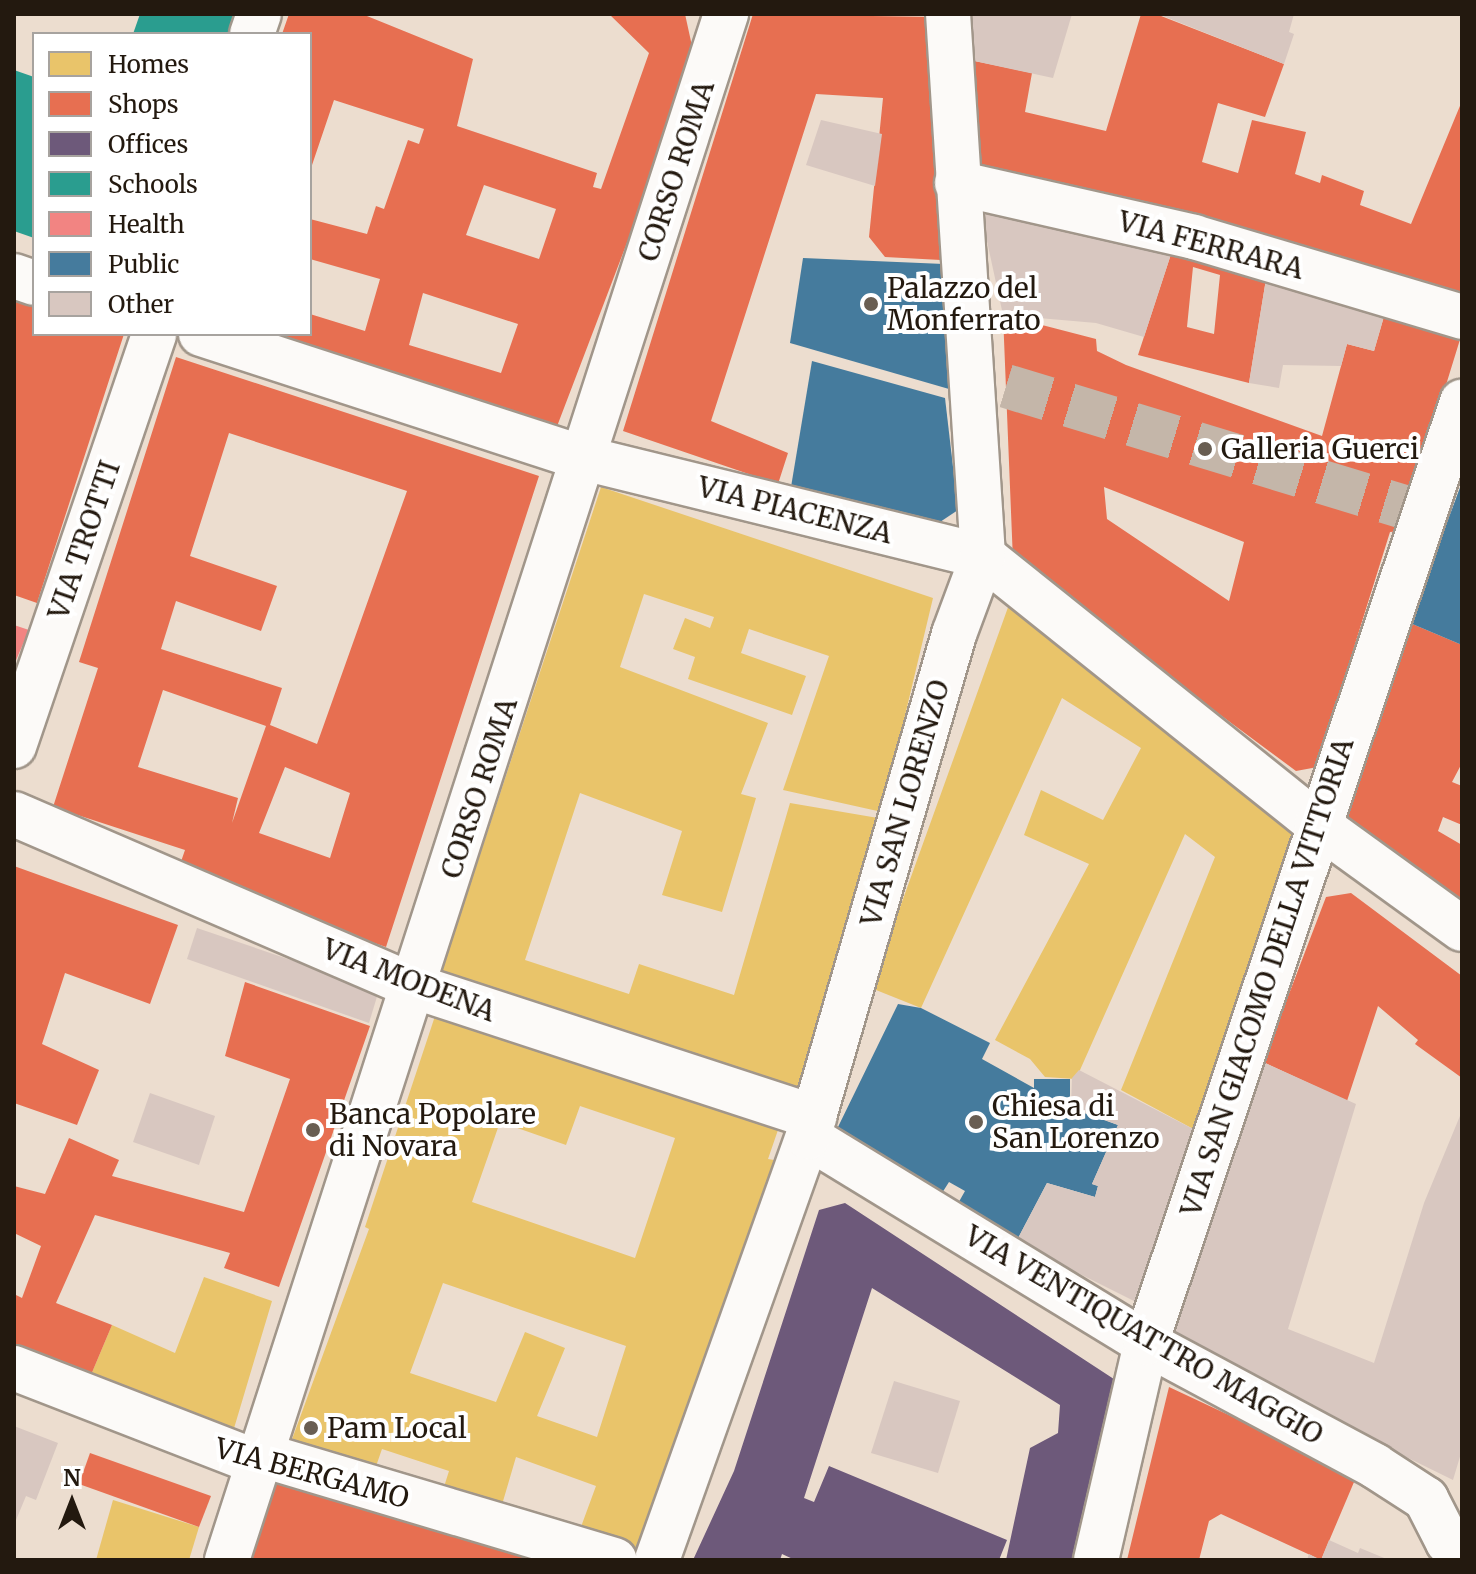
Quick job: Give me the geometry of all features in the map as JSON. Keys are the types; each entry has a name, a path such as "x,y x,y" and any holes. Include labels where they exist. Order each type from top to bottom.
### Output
{"street":[{"name":"CORSO ROMA","path":"227,1560 259,1454 416,987 726,14"},
{"name":"VIA SAN LORENZO","path":"657,1560 811,1127 954,634 983,556 947,15"},
{"name":"VIA FERRARA","path":"957,183 1194,237 1462,317"},
{"name":"VIA TROTTI","path":"14,746 153,336"},
{"name":"VIA PIACENZA","path":"207,336 583,458 983,556 1317,824 1462,929"},
{"name":"VIA SAN GIACOMO DELLA VITTORIA","path":"1096,1560 1146,1343 1317,824 1462,402"},
{"name":"VIA MODENA","path":"14,814 416,987 811,1127"},
{"name":"VIA VENTIQUATTRO MAGGIO","path":"811,1127 1146,1343 1426,1499 1457,1531"},
{"name":"VIA BERGAMO","path":"14,1368 192,1440 243,1457 259,1454 615,1560"}],"building: Homes":[{"path":"601,487 933,598 882,812 783,790 829,656 749,629 741,653 806,676 792,715 688,679 695,657 673,649 685,618 710,628 714,617 644,594 620,667 768,723 741,794 756,798 722,912 662,895 682,831 580,793 525,960 629,994 639,964 734,995 790,803 878,818 797,1095 440,976"},
{"path":"1011,599 1301,831 1197,1131 1121,1090 1215,857 1185,834 1076,1079 1045,1077 1030,1059 995,1040 1089,864 1024,835 1041,790 1103,820 1141,748 1062,698 921,1008 871,988"},
{"path":"436,1013 778,1130 768,1159 774,1160 636,1554 578,1535 596,1486 516,1457 501,1508 443,1490 449,1471 382,1449 374,1472 291,1442 369,1229 365,1227","holes":["580,1106 675,1138 635,1258 472,1202 500,1122 566,1145","443,1283 626,1346 597,1437 537,1416 565,1348 525,1332 496,1402 410,1373"]},
{"path":"204,1277 272,1301 232,1435 88,1382 112,1325 175,1353"},
{"path":"113,1500 199,1527 189,1560 96,1560"}],"building: Shops":[{"path":"289,14 362,14 473,59 457,126 597,173 593,187 601,189 649,53 609,14 685,14 692,46 649,185 556,429 256,336 312,336 312,315 365,331 380,279 312,260 312,220 367,234 376,206 384,209 408,140 419,144 424,129 334,100 312,165 312,32 283,32","holes":["484,185 556,209 539,259 466,235","423,293 518,324 501,373 409,345"]},
{"path":"753,14 935,17 941,260 885,257 869,237 883,98 816,94 711,421 788,453 778,484 623,431"},
{"path":"1141,14 1156,14 1284,64 1265,117 1218,103 1202,162 1238,173 1252,120 1306,132 1295,174 1320,183 1322,175 1364,191 1360,205 1411,224 1462,101 1462,300 971,170 965,59 1032,73 1025,112 1106,131"},
{"path":"1174,245 1267,273 1249,383 1138,355","holes":["1193,267 1220,275 1214,334 1187,327"]},
{"path":"14,288 32,293 32,336 123,336 37,603 14,595"},
{"path":"1387,306 1462,333 1401,531 1390,532 1335,708 1341,710 1323,766 1296,771 1013,561 1003,315 1096,339 1097,351 1126,365 1322,436 1347,344 1374,351","holes":["1104,487 1244,542 1229,601 1107,519"]},
{"path":"176,357 539,476 386,947 176,876 185,850 53,807 98,668 79,662","holes":["229,433 407,491 317,744 270,725 282,688 161,649 176,601 261,631 277,586 190,556","163,690 266,726 232,823 238,798 138,767","285,767 350,793 330,858 259,833"]},
{"path":"1410,623 1462,645 1462,763 1452,782 1462,786 1462,825 1443,817 1438,831 1462,845 1462,909 1340,826"},
{"path":"14,866 178,925 150,1004 65,973 42,1044 99,1070 77,1125 14,1103"},
{"path":"1351,893 1462,976 1462,1078 1415,1044 1418,1040 1378,1006 1347,1101 1263,1062 1326,897"},
{"path":"245,982 370,1026 279,1287 224,1268 230,1253 95,1215 56,1303 112,1325 88,1382 14,1356 14,1294 22,1298 41,1246 14,1233 14,1186 45,1194 69,1138 119,1160 112,1176 244,1212 290,1079 225,1056"},
{"path":"1169,1387 1357,1475 1321,1560 1221,1514 1209,1521 1199,1560 1127,1560"},
{"path":"90,1453 211,1496 199,1527 79,1484"},
{"path":"268,1473 568,1560 242,1560"}],"building: Offices":[{"path":"845,1203 1123,1385 1083,1560 1006,1560 1030,1448 1058,1433 1060,1405 872,1288 804,1498 814,1502 829,1466 1007,1540 999,1560 795,1560 782,1554 780,1560 693,1560 734,1471 819,1210"}],"building: Schools":[{"path":"140,14 243,14 238,32 134,32"},
{"path":"14,70 32,76 32,237 14,231"}],"building: Health":[{"path":"14,625 29,630 14,665"}],"building: Public":[{"name":"Palazzo del Monferrato","path":"803,258 944,264 949,389 790,343"},
{"path":"812,361 945,398 958,510 928,530 791,487"},
{"path":"1462,482 1462,645 1410,623"},
{"name":"Chiesa di San Lorenzo","path":"898,1004 921,1008 990,1043 982,1059 1034,1088 1034,1079 1070,1079 1070,1108 1118,1125 1092,1184 1098,1186 1095,1197 1047,1183 1016,1242 956,1207 965,1191 949,1182 942,1193 838,1127"}],"building: Other":[{"path":"959,14 1072,14 1053,78 965,59"},
{"path":"1158,14 1294,14 1289,32 1294,34 1284,64"},
{"path":"821,120 882,134 875,186 806,165"},
{"path":"980,209 1174,245 1144,337 1096,323 1003,315"},
{"path":"1267,273 1387,306 1374,351 1347,344 1341,366 1283,365 1279,388 1249,383"},
{"path":"197,928 379,990 369,1023 187,959"},
{"path":"1263,1062 1356,1104 1288,1329 1374,1363 1424,1203 1462,1111 1462,1450 1453,1480 1168,1340"},
{"path":"1079,1070 1197,1131 1143,1298 1136,1302 1016,1242 1047,1183 1095,1197 1098,1186 1092,1184 1118,1125 1071,1107 1072,1078"},
{"path":"150,1093 215,1116 199,1165 133,1142"},
{"path":"894,1381 960,1401 938,1473 871,1453"},
{"path":"14,1426 58,1443 36,1500 26,1496 14,1525"},
{"path":"1329,1540 1358,1553 1360,1548 1389,1560 1321,1560"},
{"path":"1309,1554 1321,1560 1307,1560"}],"tunnel":[{"path":"1006,386 1408,508"}],"place":[{"name":"Palazzo del Monferrato","path":"871,304"},
{"name":"Galleria Guerci","path":"1205,449"},
{"name":"Chiesa di San Lorenzo","path":"976,1122"},
{"name":"Banca Popolare di Novara","path":"313,1130"},
{"name":"Pam Local","path":"311,1428"}]}
